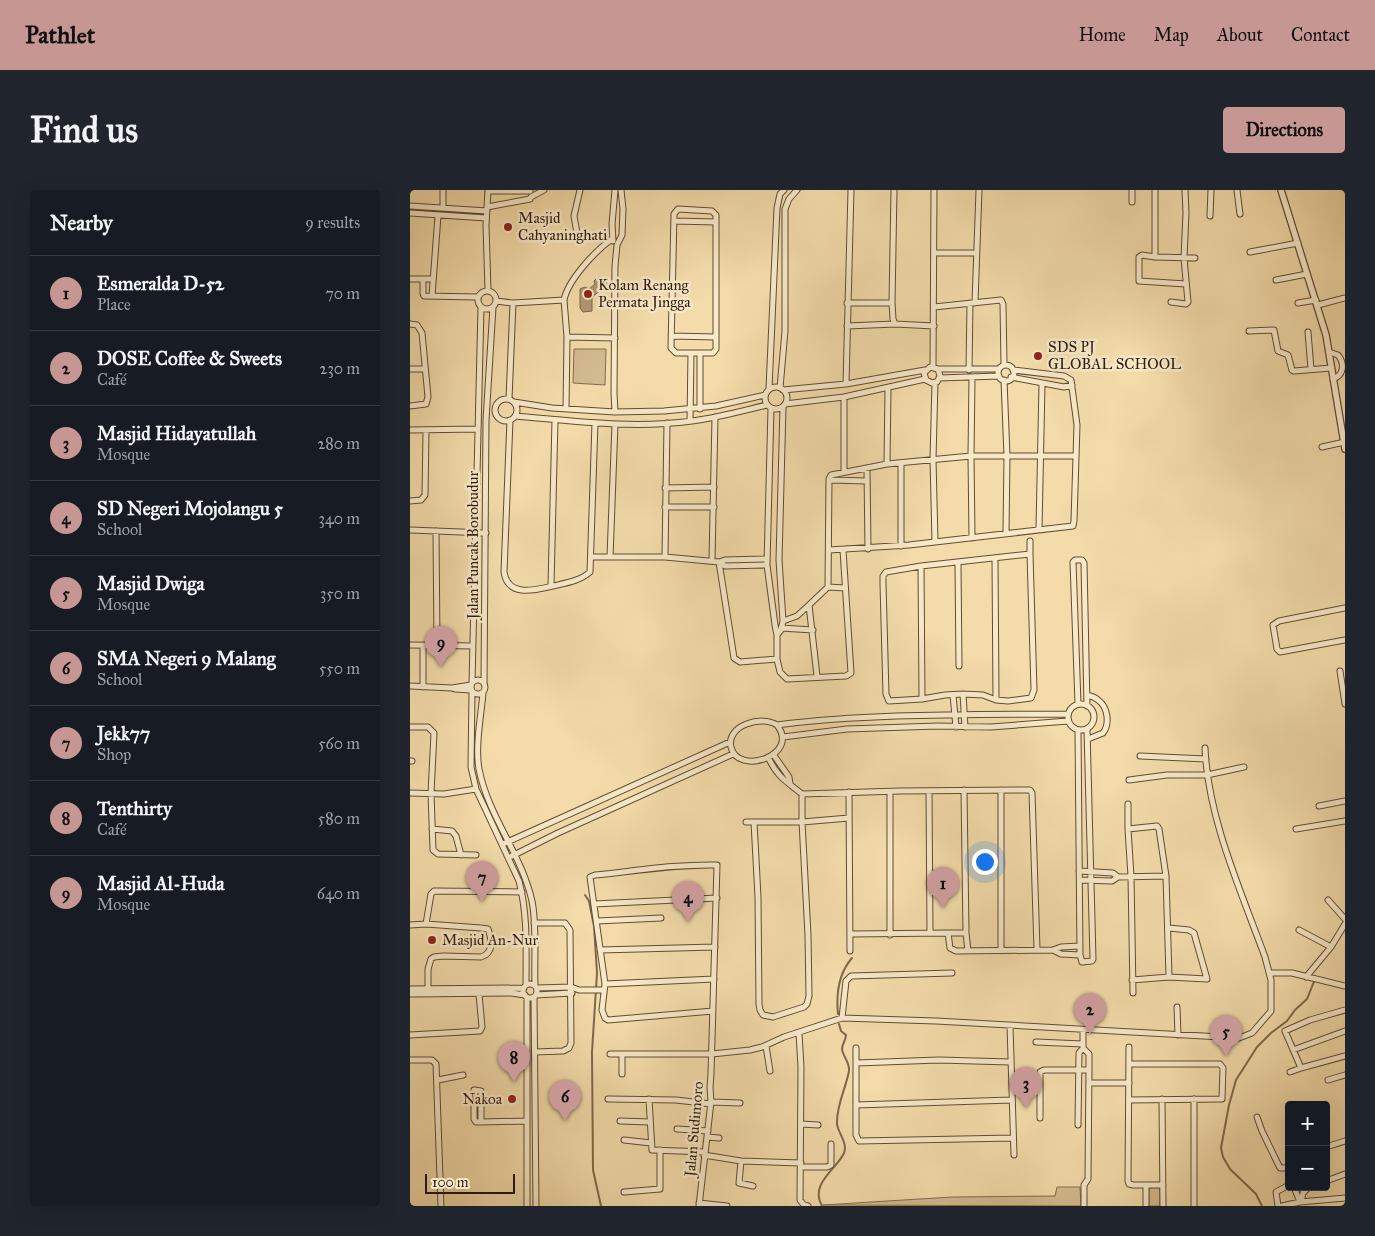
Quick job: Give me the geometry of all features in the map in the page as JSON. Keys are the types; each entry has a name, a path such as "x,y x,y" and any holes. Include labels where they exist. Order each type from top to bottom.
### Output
{"street":[{"path":"443,208 444,190"},
{"path":"488,291 486,218 488,191 530,194 544,190"},
{"path":"577,233 574,216 580,190"},
{"path":"615,190 612,239 617,245"},
{"path":"615,412 617,245 621,238 622,229 623,199 621,190"},
{"path":"773,190 782,192 777,208 769,389 765,395 700,409 615,412 552,408 511,400 500,400 495,408 495,412 501,420 513,418 615,424 690,421 769,407 776,409 784,405 867,392 925,379"},
{"path":"777,635 784,621 779,560 784,405 786,396 782,389 785,316 785,209 789,199 797,190"},
{"path":"846,384 851,190"},
{"path":"894,190 892,319 895,324"},
{"path":"934,190 934,326 936,368 940,378"},
{"path":"969,370 979,190"},
{"path":"1132,190 1132,202"},
{"path":"1155,190 1155,257"},
{"path":"1172,302 1187,303 1184,258 1185,190"},
{"path":"1210,216 1211,190"},
{"path":"1237,190 1240,214"},
{"path":"1281,190 1317,302 1330,352 1344,445 1322,447"},
{"path":"410,206 487,209 523,202 530,194"},
{"path":"427,208 428,215"},
{"path":"777,208 785,209"},
{"path":"678,209 712,211 716,215 715,351 700,353 676,353 672,351 674,221 674,214 678,209"},
{"path":"410,214 486,218"},
{"path":"432,296 438,216"},
{"path":"674,221 716,222"},
{"path":"566,408 567,337 564,300 570,283 612,239"},
{"path":"1250,252 1298,243"},
{"path":"934,252 976,253"},
{"path":"1186,284 1139,281 1139,257 1142,255 1195,258"},
{"path":"1276,280 1307,274"},
{"path":"410,279 432,279"},
{"path":"423,279 423,296 478,297"},
{"path":"488,291 494,294 496,301 493,307 486,309 481,307 478,297 482,292 488,291"},
{"path":"1298,303 1345,298"},
{"path":"496,301 564,300"},
{"path":"934,307 998,300 1002,302 1004,365"},
{"path":"513,302 510,383 511,400 517,412 513,418 505,578 511,585 521,590 532,591 568,583 589,574 595,423"},
{"path":"847,303 892,303"},
{"name":"Jalan Puncak Borobudur","path":"481,307 471,767 476,788 520,881 526,917 526,996"},
{"name":"Jalan Puncak Borobudur","path":"484,684 487,407 493,307"},
{"path":"773,315 785,316"},
{"path":"410,324 417,325 422,333 428,402 423,406 410,406"},
{"path":"847,326 895,324 934,326"},
{"path":"1249,331 1274,330 1278,351 1288,355 1292,370 1331,368"},
{"path":"1308,332 1311,369"},
{"path":"671,336 716,337"},
{"path":"567,337 615,338"},
{"path":"1330,352 1336,353 1343,360 1344,368 1339,376 1333,379"},
{"path":"690,421 691,353"},
{"path":"700,353 700,409"},
{"path":"769,389 846,384 936,368 999,369 1004,365 1010,366 1013,370 1064,376 1071,380 1077,425 1073,526 901,546 829,550"},
{"path":"410,369 425,369"},
{"path":"999,369 1002,378 1007,456 1006,533"},
{"path":"925,370 925,379 930,383 940,378 1012,377 1064,387 1072,385"},
{"path":"1012,377 1013,370"},
{"path":"972,377 972,538"},
{"path":"866,381 867,392"},
{"path":"935,382 933,459 935,542"},
{"path":"1039,529 1042,384"},
{"path":"887,464 888,388"},
{"path":"765,395 769,407 767,562 777,635 777,659 780,672 787,678 846,676 852,671 843,550"},
{"path":"844,396 844,472"},
{"path":"479,407 495,408"},
{"path":"605,423 606,411"},
{"path":"712,561 716,417"},
{"path":"551,586 556,420"},
{"path":"665,557 667,423"},
{"path":"610,557 615,424"},
{"path":"410,430 478,429"},
{"path":"410,501 421,500 425,495 426,431"},
{"path":"784,621 797,616 828,587 831,475 887,464 971,456 1076,456"},
{"path":"901,463 901,546"},
{"path":"867,469 868,548"},
{"path":"477,470 487,470"},
{"path":"830,480 866,481"},
{"path":"665,488 714,487"},
{"path":"768,507 780,506"},
{"path":"665,507 714,507"},
{"path":"410,530 486,533"},
{"path":"436,531 437,646"},
{"path":"1030,541 1034,695 1029,699 1008,701 996,700 983,695 962,694 891,701 887,697 883,584 883,576 886,572 921,566 1030,554"},
{"path":"476,544 486,545"},
{"path":"591,557 665,557 719,562 725,560 767,562"},
{"path":"995,559 996,700"},
{"path":"1078,704 1073,562 1075,560 1082,560 1084,563 1087,706"},
{"path":"719,562 734,658 740,662 777,659"},
{"path":"958,563 959,666"},
{"path":"921,566 922,699"},
{"path":"770,583 781,583"},
{"path":"828,587 845,588"},
{"path":"809,606 817,676"},
{"path":"1345,608 1279,621 1273,625 1277,649 1280,652 1345,640"},
{"path":"775,628 812,630"},
{"path":"410,645 473,646"},
{"path":"423,645 423,687"},
{"path":"1340,671 1345,704"},
{"path":"410,686 472,687 478,680 484,684 479,735 479,768 484,789 528,885 532,902 536,987 536,1206"},
{"path":"472,687 478,695 483,693"},
{"path":"962,694 965,727"},
{"path":"1087,694 1098,699 1103,705 1107,722 1103,733 1088,739"},
{"path":"953,695 956,727"},
{"path":"1078,704 1087,706 1091,709 1094,716 1092,724 1087,729 1078,730 1068,722 1068,714 1078,704"},
{"path":"777,725 843,718 1068,714"},
{"path":"502,844 730,742 735,733 748,723 756,720 773,722 781,730 783,737 780,748 773,754 751,761 740,759 733,754 730,742"},
{"path":"783,737 847,729 965,727 1068,722"},
{"path":"410,727 428,728 434,733 431,793 432,846 435,853 476,855"},
{"path":"1078,730 1080,955 1082,962 1093,960 1087,729"},
{"path":"471,734 479,735"},
{"path":"610,1054 712,1054 763,1047 842,1018 936,1021 1239,1038 1248,1036 1271,1012 1270,972 1230,863 1208,775 1206,748"},
{"path":"508,858 558,832 733,754"},
{"path":"773,754 789,778 790,784"},
{"path":"1140,756 1206,759"},
{"path":"768,757 782,780 802,794 1028,790 1032,793 1037,949"},
{"path":"1129,780 1167,775 1208,775 1244,768"},
{"path":"410,793 444,794 476,788"},
{"path":"964,790 966,933 968,951"},
{"path":"1001,790 1001,950"},
{"path":"929,791 930,933"},
{"path":"850,792 850,951"},
{"path":"890,792 890,935"},
{"path":"754,822 758,897 759,1004 763,1016 770,1017 804,1008 808,1000 808,935 802,794"},
{"path":"1319,806 1345,801"},
{"path":"1128,804 1133,993"},
{"path":"746,822 802,822 849,818"},
{"path":"1296,829 1345,821"},
{"path":"554,822 558,832"},
{"path":"1128,829 1158,827 1166,876 1169,977"},
{"path":"432,829 452,831 456,836 460,855"},
{"name":"Jalan Sudimoro","path":"594,904 590,880 592,876 702,864 717,865 711,1103 699,1205"},
{"path":"1080,871 1113,873 1118,877"},
{"path":"1080,880 1112,881 1118,877 1166,876"},
{"path":"426,924 431,894 434,891 522,892"},
{"path":"713,1011 608,1020 603,1016 602,990 605,984 594,904 717,898"},
{"path":"1328,900 1345,919"},
{"path":"597,921 661,918"},
{"path":"534,923 562,922 569,926 571,990 571,1046 563,1052 535,1052"},
{"path":"410,925 426,924 485,928 490,933 490,952 481,957 434,957 431,959 428,968 428,992"},
{"path":"1312,978 1345,924"},
{"path":"1132,980 1169,977 1207,978 1194,933 1189,930 1169,928"},
{"path":"1298,930 1331,947"},
{"path":"948,933 953,950 1037,949 1053,950 1061,954 1080,955"},
{"path":"850,934 966,933"},
{"path":"1053,950 1061,947 1080,946"},
{"path":"600,950 715,947"},
{"path":"1270,972 1286,972 1345,986"},
{"path":"842,1018 846,981 852,976 952,973"},
{"path":"605,984 714,979"},
{"path":"410,994 525,987 530,984 536,987 571,990 602,990"},
{"path":"410,989 428,992"},
{"path":"453,992 479,994 511,993 535,996 571,990"},
{"path":"410,1035 480,1032 482,1028 479,994"},
{"path":"526,996 527,1206"},
{"path":"1177,1007 1178,1035"},
{"path":"1301,1068 1286,1030 1310,1020 1345,1010"},
{"path":"1010,1026 1014,1155"},
{"path":"1083,1030 1083,1046 1088,1054 1089,1070 1088,1179 1084,1185 1084,1206"},
{"path":"1293,1050 1345,1031"},
{"path":"799,1033 801,1067 800,1200 808,1206"},
{"path":"1036,1042 1083,1046"},
{"path":"1078,1125 1079,1052 1083,1046"},
{"path":"763,1047 770,1071"},
{"path":"1129,1047 1128,1181 1131,1185 1163,1185"},
{"path":"856,1048 856,1135 861,1142 1013,1138"},
{"path":"622,1055 622,1074"},
{"path":"1290,1072 1345,1056"},
{"path":"410,1060 428,1060 436,1064 441,1206"},
{"path":"856,1063 923,1060 1010,1062"},
{"path":"1128,1064 1222,1065 1223,1098 1129,1100"},
{"path":"1040,1118 1040,1072 1044,1070 1089,1070"},
{"path":"438,1080 463,1075"},
{"path":"1328,1080 1345,1075"},
{"path":"1089,1083 1129,1083"},
{"path":"526,1084 535,1084"},
{"path":"482,1122 481,1091 474,1090 474,1120 482,1122 526,1121"},
{"path":"608,1099 740,1103"},
{"path":"649,1099 652,1150 704,1153 741,1161 827,1167 831,1165 832,1144"},
{"path":"1162,1099 1163,1206"},
{"path":"1194,1099 1194,1206"},
{"path":"856,1105 1011,1100"},
{"path":"1257,1117 1280,1168 1285,1168"},
{"path":"620,1121 650,1122"},
{"path":"801,1124 818,1124"},
{"path":"677,1129 719,1138"},
{"path":"624,1140 651,1143"},
{"path":"1329,1146 1345,1141"},
{"path":"624,1192 660,1189 660,1150"},
{"path":"741,1161 739,1183 753,1186"},
{"path":"1330,1180 1345,1174"},
{"path":"527,1180 535,1180"},
{"path":"1146,1185 1146,1206"},
{"path":"1285,1188 1276,1191 1280,1206 1300,1202 1345,1198"},
{"path":"1296,1191 1300,1202"},
{"path":"1300,1202 1305,1191"},
{"path":"699,1205 727,1206"}],"shaded area":[{"name":"Kolam Renang Permata Jingga","path":"598,277 604,278 608,285 592,297 592,311 583,312 580,308 580,289 585,287 589,289 595,284 594,281"},
{"path":"574,349 606,349 605,385 573,383"},
{"path":"1057,1187 1080,1187 1081,1206 823,1205 952,1197 1055,1196"},
{"path":"1160,1187 1160,1206 1149,1206 1149,1188"}],"waterway":[{"path":"585,895 589,901 594,926 597,973 592,1052 593,1170 601,1206"},
{"path":"838,1014 839,984 844,970 852,958"},
{"path":"1262,1206 1256,1194 1230,1169 1223,1157 1221,1148 1229,1105 1236,1080 1257,1047 1287,1021 1307,999 1315,979"},
{"path":"822,1206 819,1198 821,1184 841,1159 845,1149 837,1124 837,1117 849,1068 842,1049 846,1035 841,1031 839,1024"}],"place":[{"name":"Masjid Cahyaninghati","path":"508,227"},
{"name":"Kolam Renang Permata Jingga","path":"588,294"},
{"name":"SDS PJ GLOBAL SCHOOL","path":"1038,356"},
{"name":"Masjid Al-Huda","path":"441,667"},
{"name":"Jekk77","path":"482,902"},
{"name":"Esmeralda D-52","path":"943,908"},
{"name":"SD Negeri Mojolangu 5","path":"688,922"},
{"name":"Masjid An-Nur","path":"432,940"},
{"name":"DOSE Coffee & Sweets","path":"1090,1034"},
{"name":"Masjid Dwiga","path":"1226,1056"},
{"name":"Tenthirty","path":"514,1082"},
{"name":"Nakoa","path":"512,1099"},
{"name":"Masjid Hidayatullah","path":"1026,1108"},
{"name":"SMA Negeri 9 Malang","path":"565,1121"}]}
